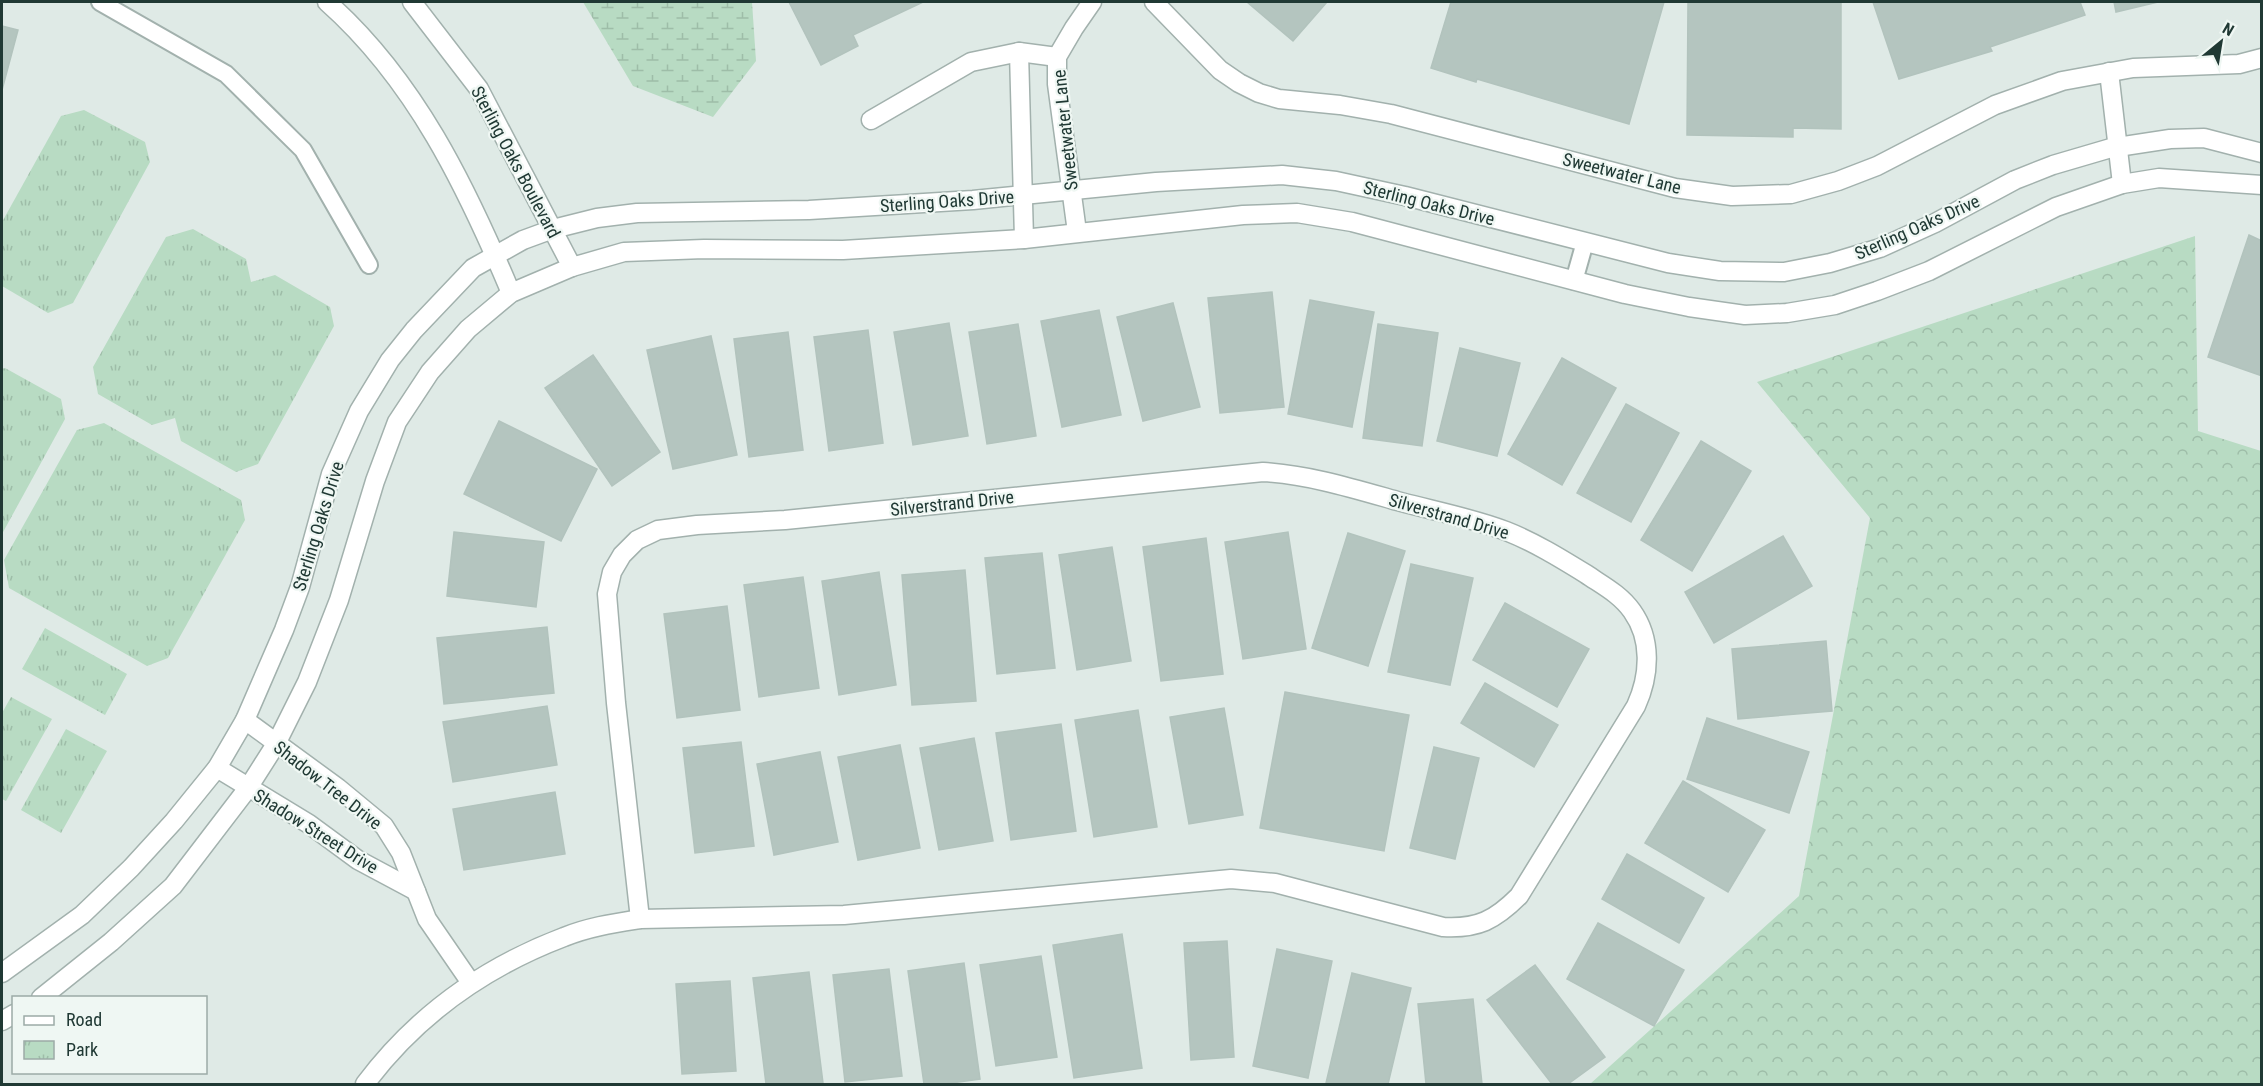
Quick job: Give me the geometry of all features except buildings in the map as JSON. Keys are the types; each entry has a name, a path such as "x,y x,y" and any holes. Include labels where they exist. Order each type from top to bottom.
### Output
{"street":[{"path":"327,2 385,62 436,134 473,206 511,292"},
{"name":"Sterling Oaks Boulevard","path":"412,2 478,89 572,267"},
{"name":"Sweetwater Lane","path":"1077,232 1057,84 1057,57 1092,2"},
{"name":"Sweetwater Lane","path":"1154,2 1220,70 1258,93 1279,99 1340,105 1391,114 1675,188 1732,196 1791,194 1838,181 1877,166 1995,105 2062,81 2133,68 2239,64 2262,58"},
{"path":"871,120 972,62 1019,52 1057,57"},
{"path":"1019,52 1024,239"},
{"path":"2109,72 2122,184"},
{"name":"Sterling Oaks Drive","path":"2,973 82,915 131,868 174,821 217,768 245,720 284,630 300,587 331,474 359,411 390,360 414,330 473,268 523,240 553,229 637,213 809,210 1023,196 1228,176 1293,176 1336,180 1405,196 1668,263 1720,271 1784,272 1830,263 1880,248 1935,223 2025,176 2053,165 2118,147 2170,139 2204,138 2262,153"},
{"name":"Sterling Oaks Drive","path":"44,996 111,942 173,886 248,788 276,744 307,682 339,600 375,481 397,422 438,363 468,329 511,292 572,267 624,252 704,249 843,250 1024,239 1242,215 1297,213 1352,222 1625,294 1689,308 1745,315 1787,313 1835,305 1929,271 2056,207 2122,184 2159,178 2262,185"},
{"name":"Silverstrand Drive","path":"365,1084 405,1037 436,1008 511,959 566,936 640,919 844,915 1231,879 1275,883 1443,927 1460,928 1477,925 1501,914 1519,896 1636,706 1643,690 1647,671 1644,637 1632,612 1615,593 1555,555 1505,531 1316,478 1290,474 1263,472 785,520 697,525 658,530 637,540 622,555 612,572 607,594 616,703 640,919"},
{"name":"Shadow Tree Drive","path":"245,720 338,788 384,826 401,854 427,919 471,983"},
{"name":"Shadow Street Drive","path":"217,768 309,824 358,860 416,891"}],"lane":[{"path":"100,2 226,74 303,150 369,265"},
{"path":"1574,280 1585,242"}],"green space":[{"path":"583,2 752,2 756,61 713,117 633,86"},
{"path":"84,110 145,142 150,162 73,303 48,313 2,286 2,222 61,116"},
{"path":"193,229 246,259 251,282 275,275 330,307 334,326 258,464 236,472 181,441 175,418 152,425 98,394 93,367 166,237"},
{"path":"2195,236 2198,431 2261,451 2261,1084 1590,1084 1799,896 1870,518 1757,382"},
{"path":"5,368 61,399 65,419 2,534 2,369"},
{"path":"104,423 241,500 245,520 168,658 147,666 9,588 4,560 77,430"},
{"path":"45,628 127,674 105,715 22,669"},
{"path":"11,697 52,719 6,801 2,799 2,713"},
{"path":"66,729 107,751 61,833 21,810"}]}
